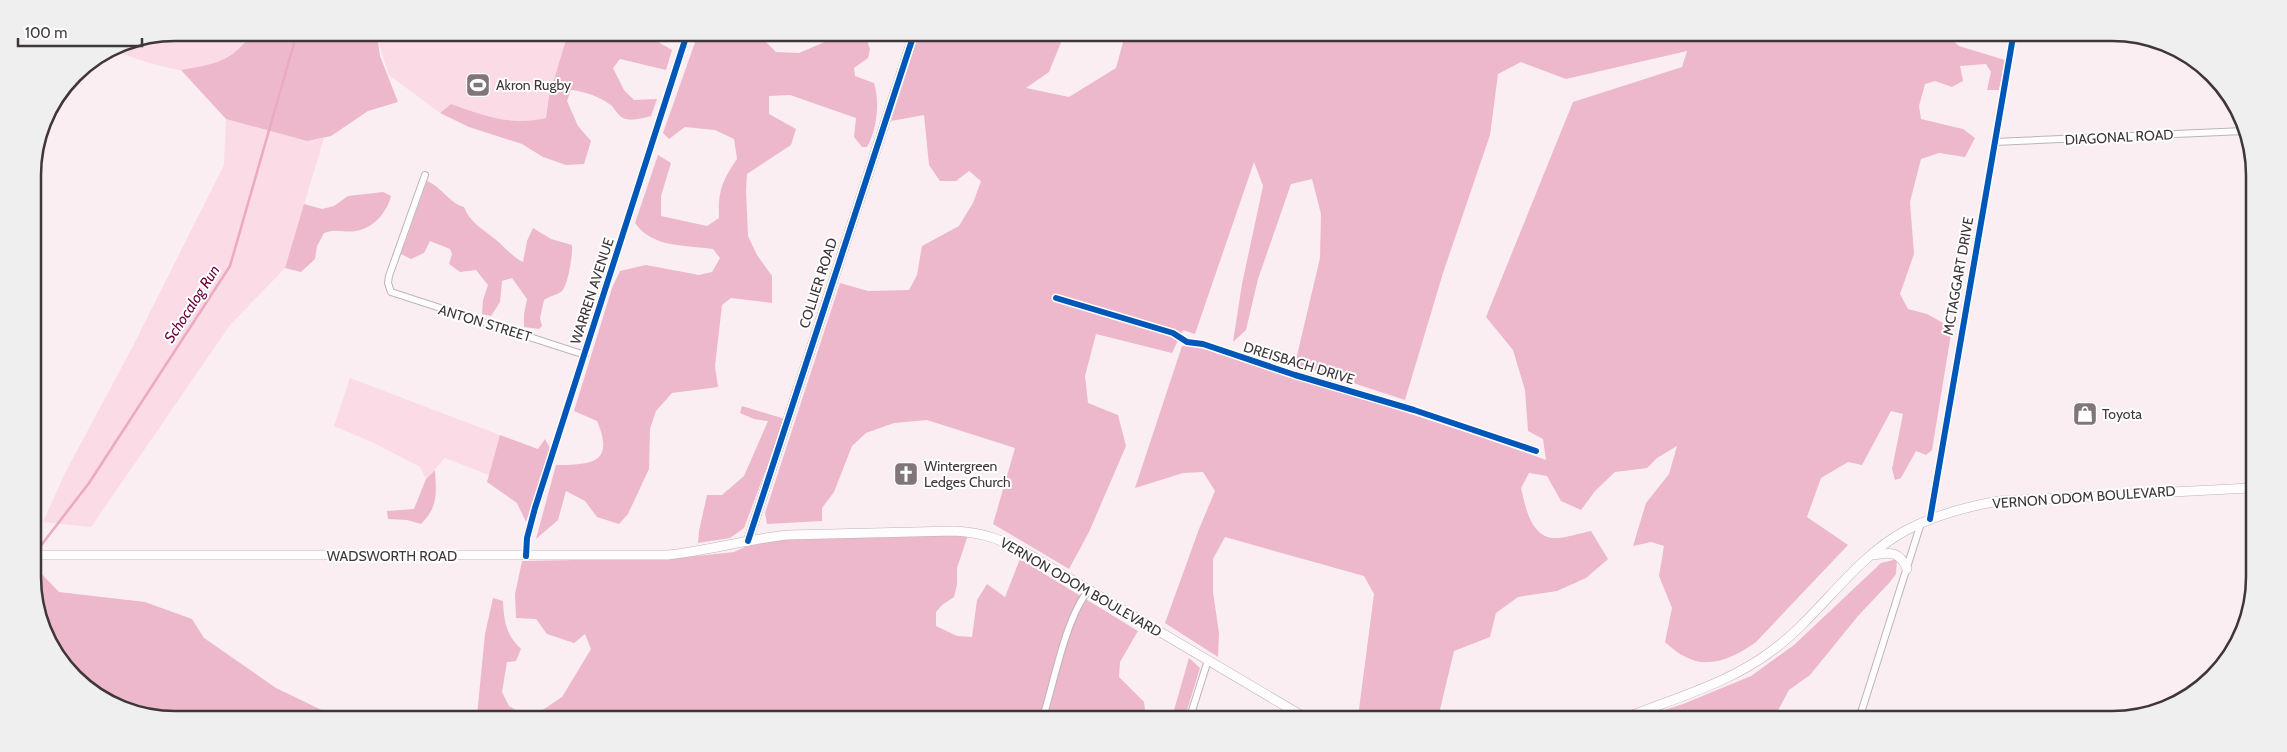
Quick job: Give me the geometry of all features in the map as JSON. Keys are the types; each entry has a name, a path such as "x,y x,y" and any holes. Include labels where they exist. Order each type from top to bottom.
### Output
{"main road":[{"name":"COLLIER ROAD","path":"748,541 912,41"},
{"name":"VERNON ODOM BOULEVARD","path":"1645,710 1715,683 1774,650 1870,557 1904,531 1926,521 1971,506 1998,501 2246,488"},
{"name":"VERNON ODOM BOULEVARD","path":"748,541 788,535 846,532 977,532 1005,541 1293,710"},
{"name":"WADSWORTH ROAD","path":"41,555 668,555 692,553 748,541"},
{"path":"1870,557 1885,552 1897,554 1904,560 1906,569"}],"street":[{"name":"WARREN AVENUE","path":"526,556 527,538 535,508 685,41"},
{"name":"MCTAGGART DRIVE","path":"1862,710 1906,569 1926,521 2012,41"},
{"name":"DIAGONAL ROAD","path":"1995,142 2239,131"},
{"name":"ANTON STREET","path":"425,175 389,276 391,292 585,355"},
{"name":"DREISBACH DRIVE","path":"1056,298 1173,333 1187,342 1203,344 1295,375 1414,410 1536,451"},
{"path":"1045,711 1067,638 1080,603 1089,590"},
{"path":"1192,710 1208,660"}],"shaded area":[{"path":"246,41 222,60 203,67 182,70 120,53 132,48 158,42"},
{"path":"246,41 378,41 380,56 398,102 368,111 331,136 307,141 226,119 181,70 212,64 237,51"},
{"name":"Akron Rugby","path":"381,41 566,41 549,96 546,118 521,121 487,116 451,104 440,113 389,75 379,44"},
{"path":"566,41 658,41 672,50 666,70 620,59 613,68 624,90 634,100 657,99 651,116 626,119 617,113 612,106 598,97 571,90 567,101 578,126 591,141 584,164 566,165 543,157 522,144 469,127 440,113 451,104 487,116 509,120 521,121 546,118 549,96"},
{"path":"696,41 765,41 776,52 799,53 827,41 867,41 870,49 868,58 854,68 855,76 874,83 876,90 875,124 867,147 862,147 854,137 856,118 790,95 769,96 769,114 796,129 791,145 747,174 748,236 757,255 772,276 772,303 731,298 722,305 715,366 718,387 672,393 656,411 650,429 649,469 628,514 619,524 597,517 585,501 566,491 558,520 536,539 556,465 590,462 597,459 601,453 603,446 602,435 597,421 574,411 612,288 620,271 646,265 699,275 712,272 720,258 713,249 681,246 660,241 642,231 635,223 658,155 671,163 661,196 661,216 707,226 719,218 720,193 737,159 734,139 715,130 685,127 669,139 663,133"},
{"path":"917,41 1062,41 1049,72 1026,88 1069,97 1116,68 1123,41 1953,41 1959,46 2005,60 1999,90 1987,90 1991,72 1986,64 1960,66 1963,81 1952,87 1935,81 1925,84 1919,106 1921,119 1963,129 1975,138 1965,157 1939,153 1921,159 1910,202 1914,254 1900,294 1908,309 1927,314 1952,328 1932,450 1926,455 1916,451 1901,478 1895,480 1892,469 1903,414 1891,411 1862,465 1848,462 1821,478 1807,517 1848,545 1756,642 1731,657 1712,662 1693,660 1679,653 1665,642 1672,608 1659,576 1664,546 1651,542 1633,546 1646,503 1669,474 1677,446 1657,458 1647,468 1615,472 1595,491 1581,510 1561,501 1547,476 1529,473 1521,488 1524,503 1538,531 1545,536 1557,538 1591,531 1608,559 1586,578 1557,591 1518,597 1496,613 1490,637 1454,651 1440,710 1359,710 1374,594 1364,576 1225,537 1213,559 1213,592 1219,633 1218,657 1165,623 1199,529 1215,491 1203,472 1183,473 1135,488 1182,346 1198,346 1485,438 1546,460 1543,439 1528,431 1525,390 1513,350 1486,317 1573,102 1682,67 1687,51 1566,79 1521,62 1498,74 1490,135 1443,273 1405,400 1295,364 1320,258 1321,214 1312,179 1291,184 1258,279 1246,330 1233,342 1242,284 1263,186 1254,162 1195,334 1183,330 1172,353 1096,334 1085,376 1088,403 1118,415 1126,446 1089,532 1069,569 993,524 1015,448 927,420 894,423 866,433 852,446 834,492 822,508 822,521 767,524 765,513 840,283 868,291 909,290 917,275 922,246 959,226 973,203 981,181 969,171 956,181 940,181 929,165 924,115 891,121"},
{"path":"226,119 307,141 324,138 285,268 230,325 91,527 43,522 65,473 133,346 224,165"},
{"path":"427,181 454,202 464,207 477,225 523,262 527,241 533,228 551,239 572,245 571,262 566,283 562,291 544,300 540,318 542,326 539,329 524,327 527,299 512,278 502,281 500,302 491,316 482,314 483,300 488,285 476,270 460,272 449,264 452,254 450,249 430,241 424,253 411,259 401,254"},
{"path":"383,192 391,196 383,213 374,223 356,231 324,233 317,246 315,259 301,272 285,268 304,204 322,209 334,206 348,196"},
{"path":"350,378 500,435 489,475 445,458 426,479 420,467 374,443 334,426"},
{"path":"742,406 785,419 744,528 730,538 698,543 707,495 722,495 744,476 768,421 754,419 740,413"},
{"path":"500,435 538,449 545,439 551,450 526,522 517,503 487,482"},
{"path":"435,470 436,492 434,505 421,524 407,520 388,519 387,511 414,509 426,479"},
{"path":"969,532 957,568 957,585 954,597 942,605 936,612 936,626 957,636 972,637 977,600 987,584 1005,597 1020,559 1138,631 1120,662 1119,677 1144,702 1145,711 541,711 562,697 591,649 585,634 574,643 547,634 536,619 516,618 515,594 522,561 678,558 734,552 756,542 803,534"},
{"path":"1897,559 1896,574 1858,616 1810,675 1789,690 1778,710 1664,710 1751,676 1794,645 1881,563"},
{"path":"41,573 59,592 145,602 192,619 204,638 276,688 324,711 175,711 158,710 124,701 108,693 80,672 64,651 48,620 42,594"},
{"path":"493,598 503,601 504,615 509,633 521,649 516,661 507,662 502,692 509,706 518,711 477,711 485,634"},
{"path":"1189,658 1200,668 1187,710 1174,710"}],"waterway":[{"name":"Schocalog Run","path":"41,545 89,483 230,266 295,41"}],"cycle path":[{"path":"526,556 527,538 535,508 685,41"},
{"path":"748,541 912,41"},
{"path":"1930,519 2012,41"},
{"path":"1056,298 1173,333 1187,342 1203,344 1295,375 1414,410 1536,451"}],"place":[{"name":"Akron Rugby","path":"478,85"},
{"name":"Toyota","path":"2085,414"},
{"name":"Wintergreen Ledges Church","path":"906,474"}]}
